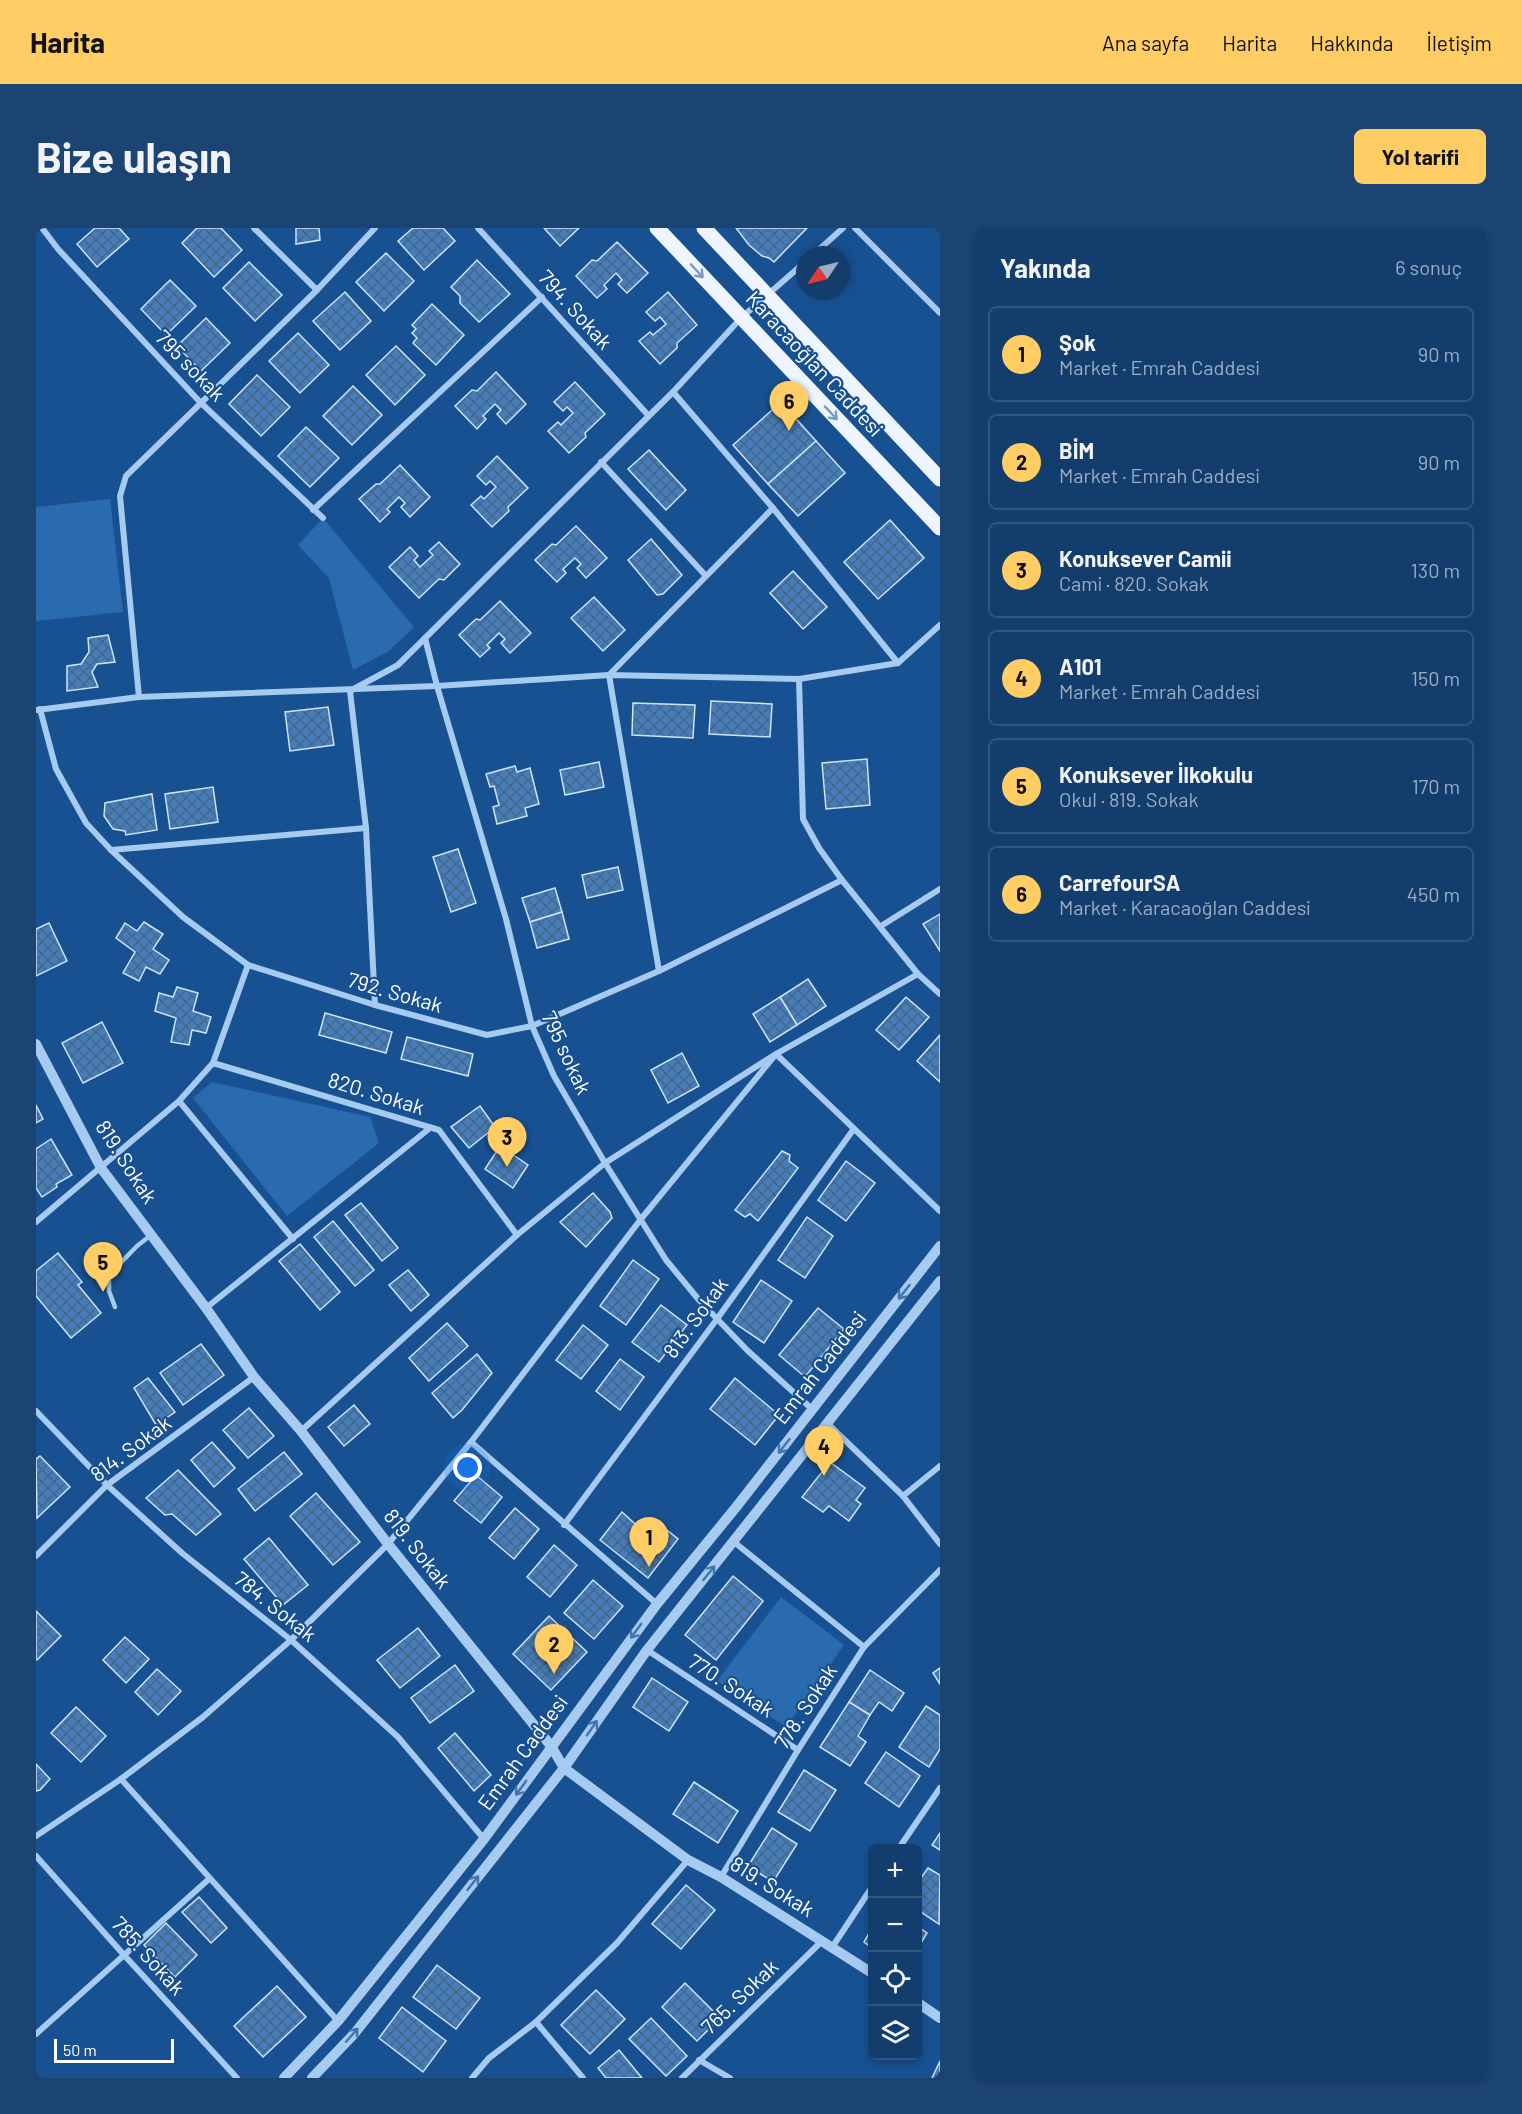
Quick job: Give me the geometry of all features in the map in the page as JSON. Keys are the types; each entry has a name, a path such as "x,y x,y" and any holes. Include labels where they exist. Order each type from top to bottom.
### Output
{"main road":[{"name":"Karacaoğlan Caddesi","path":"657,228 940,528"},
{"name":"Karacaoğlan Caddesi","path":"704,228 940,479"}],"street":[{"name":"795 sokak","path":"42,228 58,249 200,402 323,518"},
{"path":"254,228 317,290"},
{"path":"139,698 120,496 126,476 317,290 375,228"},
{"name":"794. Sokak","path":"478,228 648,415"},
{"path":"823,246 843,228"},
{"path":"855,228 940,314"},
{"path":"350,691 398,665 673,392 741,318 796,270"},
{"path":"313,510 542,297"},
{"path":"673,392 773,508 898,663"},
{"path":"601,462 706,576"},
{"path":"609,675 773,508"},
{"path":"38,710 139,698 437,687 609,675 799,679 898,663 940,624"},
{"name":"795 sokak","path":"425,638 437,687 506,919 532,1026 554,1076 666,1260 747,1350 812,1409"},
{"path":"609,675 659,971"},
{"path":"799,679 803,819 819,848 842,880 918,974 940,994"},
{"path":"350,691 366,828 375,1005"},
{"name":"792. Sokak","path":"38,710 56,769 86,823 111,850 183,916 248,965 375,1005 487,1035 532,1026 659,971 842,880"},
{"path":"111,850 366,828"},
{"path":"881,926 940,889"},
{"path":"36,1222 179,1101 213,1063 248,965"},
{"path":"301,1431 517,1235 605,1163 776,1054 918,974"},
{"name":"819. Sokak","path":"36,1044 101,1168 206,1308 254,1377 301,1431 388,1544 551,1746 564,1768 688,1860 721,1877 868,1970"},
{"path":"776,1054 940,1211"},
{"path":"36,1836 121,1779 203,1717 291,1640 388,1544 471,1442 641,1219 776,1054"},
{"name":"820. Sokak","path":"213,1063 439,1130 517,1235"},
{"path":"179,1101 293,1239"},
{"path":"206,1308 430,1128"},
{"name":"813. Sokak","path":"564,1525 717,1319 853,1130"},
{"name":"Emrah Caddesi","path":"284,2078 338,2021 484,1839 657,1604 737,1506 940,1246"},
{"name":"Emrah Caddesi","path":"312,2078 354,2034 564,1768 647,1650 940,1281"},
{"name":"814. Sokak","path":"36,1557 106,1485 254,1377"},
{"name":"784. Sokak","path":"36,1411 106,1485 182,1552 291,1640 398,1737 484,1839"},
{"path":"828,1424 903,1497 940,1544"},
{"path":"471,1442 657,1604"},
{"path":"903,1497 940,1466"},
{"path":"734,1542 864,1647"},
{"name":"778. Sokak","path":"721,1877 864,1647 940,1570"},
{"name":"770. Sokak","path":"647,1650 798,1750"},
{"path":"121,1779 338,2021"},
{"path":"902,1844 940,1788"},
{"name":"785. Sokak","path":"36,1856 124,1956 237,2078"},
{"path":"472,2078 489,2058 536,2022 617,1943 688,1860"},
{"path":"36,2034 209,1879"},
{"name":"765. Sokak","path":"682,2078 827,1943 868,1893"},
{"path":"922,2006 940,2018"},
{"path":"536,2022 583,2078"},
{"path":"699,2060 730,2078"}],"lane":[{"path":"115,1307 109,1291 109,1275 151,1235"}],"shaded area":[{"path":"110,499 123,612 36,621 36,507"},
{"path":"323,518 414,627 389,651 353,670 329,578 298,545"},
{"path":"212,1082 370,1117 379,1143 287,1216 193,1098"},
{"path":"781,1597 844,1645 786,1727 717,1681"}],"building":[{"path":"95,228 119,228 129,239 97,267 77,244"},
{"path":"197,228 221,228 242,250 214,277 182,243"},
{"path":"296,228 319,228 320,240 296,244"},
{"path":"413,228 443,228 455,241 424,270 398,241"},
{"path":"544,228 579,228 560,246"},
{"path":"736,228 807,228 774,262 749,245"},
{"path":"617,242 648,273 627,293 618,284 622,280 616,273 604,285 607,289 597,298 576,276 592,260 597,261"},
{"path":"386,253 414,281 384,311 356,282"},
{"path":"477,260 510,294 479,322 460,303 460,296 451,287"},
{"path":"249,262 282,295 255,321 223,288"},
{"path":"170,280 196,306 166,335 141,309"},
{"path":"345,292 371,321 340,350 313,321"},
{"path":"668,292 697,325 677,343 677,348 660,364 639,341 650,332 653,335 666,324 660,317 655,321 646,312"},
{"path":"432,304 464,335 436,365 413,343 417,338 412,333 416,329 412,325"},
{"path":"206,318 230,343 201,371 177,346"},
{"path":"298,333 329,365 300,393 269,361"},
{"path":"396,346 425,375 395,405 366,375"},
{"path":"496,372 526,404 506,424 497,414 501,410 495,404 483,416 486,419 477,429 455,406 472,390 477,391"},
{"path":"257,375 290,407 261,436 229,404"},
{"path":"575,382 605,414 585,433 586,437 569,453 548,431 558,422 561,425 573,413 567,407 563,411 554,402"},
{"path":"353,386 382,415 352,445 323,416"},
{"path":"781,402 816,441 768,484 733,445"},
{"path":"306,427 339,458 310,487 278,456"},
{"path":"816,441 845,473 798,516 768,484"},
{"path":"649,450 686,490 666,510 628,469"},
{"path":"497,456 528,488 508,507 509,511 492,527 471,505 481,496 484,499 496,487 490,481 486,485 477,476"},
{"path":"400,465 430,497 410,517 401,507 405,503 399,497 387,509 390,512 380,522 359,499 376,484 380,484"},
{"path":"890,520 924,558 878,599 844,562"},
{"path":"576,526 607,558 586,578 577,568 581,564 575,558 563,569 566,573 557,582 535,560 552,544 556,545"},
{"path":"651,539 682,575 663,594 657,595 628,560"},
{"path":"439,542 460,564 444,580 439,579 419,598 389,567 410,547 418,556 414,560 420,567 433,555 429,551"},
{"path":"793,571 827,607 803,629 770,593"},
{"path":"594,597 625,630 603,651 571,618"},
{"path":"500,601 531,633 510,653 501,643 505,639 499,633 487,645 490,648 480,657 459,635 476,619 480,620"},
{"path":"108,635 115,662 97,664 92,672 98,687 67,691 67,666 81,664 89,652 88,638"},
{"path":"711,701 772,704 770,737 709,734"},
{"path":"633,703 695,705 693,738 632,735"},
{"path":"328,707 334,745 290,751 285,712"},
{"path":"867,759 870,805 826,809 822,763"},
{"path":"599,762 604,787 565,795 560,770"},
{"path":"515,766 517,772 530,768 539,804 525,808 527,816 497,824 493,807 499,805 494,786 490,787 486,774"},
{"path":"213,787 218,822 170,829 165,794"},
{"path":"152,794 157,830 126,835 125,831 113,829 104,816 105,803"},
{"path":"458,849 476,903 451,912 433,857"},
{"path":"618,867 623,890 587,898 582,875"},
{"path":"555,888 562,912 530,922 522,898"},
{"path":"562,912 569,939 537,948 530,922"},
{"path":"940,914 940,951 923,924"},
{"path":"144,922 163,934 153,949 169,960 160,974 146,967 139,981 123,973 135,952 116,938 125,923 137,931"},
{"path":"49,923 67,961 36,976 36,929"},
{"path":"808,979 826,1006 797,1025 780,997"},
{"path":"177,987 198,993 193,1011 211,1017 206,1033 192,1030 189,1045 171,1042 176,1018 155,1011 159,993 173,997"},
{"path":"780,997 797,1025 770,1042 753,1014"},
{"path":"906,997 929,1017 899,1050 876,1030"},
{"path":"325,1013 392,1032 386,1053 319,1035"},
{"path":"102,1022 123,1063 83,1083 62,1043"},
{"path":"940,1035 940,1082 917,1061"},
{"path":"407,1037 473,1054 468,1076 401,1059"},
{"path":"682,1053 699,1086 668,1103 651,1070"},
{"path":"36,1105 43,1119 36,1123"},
{"path":"480,1106 495,1127 469,1148 451,1127"},
{"path":"51,1139 72,1175 56,1184 57,1187 42,1197 36,1188 36,1149"},
{"path":"500,1146 528,1165 513,1188 485,1169"},
{"path":"782,1151 790,1155 789,1161 798,1168 758,1221 750,1214 745,1217 735,1210"},
{"path":"846,1161 875,1183 846,1221 818,1200"},
{"path":"593,1193 610,1212 612,1218 586,1247 560,1222"},
{"path":"361,1203 398,1248 382,1261 345,1215"},
{"path":"807,1217 833,1236 805,1278 778,1260"},
{"path":"333,1221 374,1270 355,1286 314,1237"},
{"path":"300,1244 340,1292 320,1310 279,1261"},
{"path":"58,1253 82,1282 78,1285 101,1313 71,1338 36,1296 36,1271"},
{"path":"633,1260 659,1279 626,1325 600,1306"},
{"path":"408,1270 429,1295 411,1311 389,1285"},
{"path":"761,1280 792,1301 764,1343 733,1322"},
{"path":"661,1305 687,1325 659,1362 632,1342"},
{"path":"818,1308 844,1329 805,1377 779,1355"},
{"path":"447,1323 468,1346 429,1381 409,1358"},
{"path":"583,1325 608,1345 581,1379 556,1360"},
{"path":"201,1344 224,1375 183,1405 160,1373"},
{"path":"477,1354 492,1373 453,1418 432,1393"},
{"path":"620,1359 644,1377 620,1410 596,1391"},
{"path":"148,1378 175,1412 156,1425 134,1388"},
{"path":"735,1378 779,1415 755,1445 710,1409"},
{"path":"354,1405 370,1424 344,1446 328,1427"},
{"path":"249,1408 274,1436 248,1458 223,1430"},
{"path":"212,1442 235,1468 214,1487 191,1460"},
{"path":"284,1452 302,1474 255,1511 238,1489"},
{"path":"40,1456 70,1487 37,1518 36,1459"},
{"path":"830,1462 865,1488 856,1500 861,1504 849,1521 829,1506 823,1512 802,1497"},
{"path":"178,1470 221,1514 196,1535 172,1514 165,1515 146,1498"},
{"path":"476,1475 502,1497 481,1523 454,1501"},
{"path":"316,1493 360,1542 333,1565 290,1516"},
{"path":"515,1508 539,1529 514,1559 489,1538"},
{"path":"622,1512 644,1532 653,1519 678,1539 648,1578 600,1540"},
{"path":"269,1538 308,1585 283,1605 244,1559"},
{"path":"554,1545 577,1565 550,1597 527,1577"},
{"path":"733,1576 763,1601 716,1660 685,1635"},
{"path":"593,1580 623,1606 594,1639 564,1613"},
{"path":"36,1611 61,1636 37,1660 36,1659"},
{"path":"549,1616 587,1652 551,1690 513,1654"},
{"path":"418,1628 440,1656 400,1688 377,1660"},
{"path":"125,1637 149,1659 126,1683 103,1660"},
{"path":"455,1665 474,1691 430,1723 411,1698"},
{"path":"940,1668 940,1684 933,1673"},
{"path":"157,1669 181,1691 158,1715 135,1692"},
{"path":"870,1670 904,1693 892,1711 879,1702 870,1715 849,1702"},
{"path":"652,1678 688,1702 669,1731 633,1707"},
{"path":"849,1702 870,1715 858,1736 866,1742 850,1766 820,1747"},
{"path":"926,1706 940,1715 940,1749 929,1767 899,1747"},
{"path":"76,1707 106,1736 81,1762 51,1733"},
{"path":"455,1733 491,1775 474,1791 438,1748"},
{"path":"886,1752 920,1776 899,1807 865,1783"},
{"path":"36,1764 50,1779 40,1790 36,1791"},
{"path":"804,1770 836,1790 810,1831 778,1812"},
{"path":"694,1782 738,1811 718,1843 673,1814"},
{"path":"772,1828 797,1844 773,1882 748,1866"},
{"path":"940,1833 940,1850 932,1845"},
{"path":"928,1868 940,1875 939,1924 922,1913 922,1877"},
{"path":"686,1885 715,1910 681,1949 652,1924"},
{"path":"199,1897 227,1928 211,1943 182,1912"},
{"path":"166,1923 197,1955 175,1977 144,1945"},
{"path":"922,1930 927,1933 922,1941"},
{"path":"437,1965 480,1998 456,2029 413,1997"},
{"path":"685,1983 720,2018 697,2041 662,2007"},
{"path":"277,1986 306,2017 263,2057 234,2026"},
{"path":"596,1990 625,2019 590,2054 561,2025"},
{"path":"402,2007 446,2041 423,2072 379,2038"},
{"path":"651,2018 687,2056 666,2076 629,2039"},
{"path":"619,2050 642,2078 606,2078 598,2068"},
{"path":"940,2061 940,2078 932,2078"}],"place":[{"name":"CarrefourSA","path":"789,431"},
{"name":"Konuksever Camii","path":"507,1167"},
{"name":"Konuksever İlkokulu","path":"103,1292"},
{"name":"A101","path":"824,1476"},
{"name":"Şok","path":"649,1567"},
{"name":"BİM","path":"554,1674"}]}
